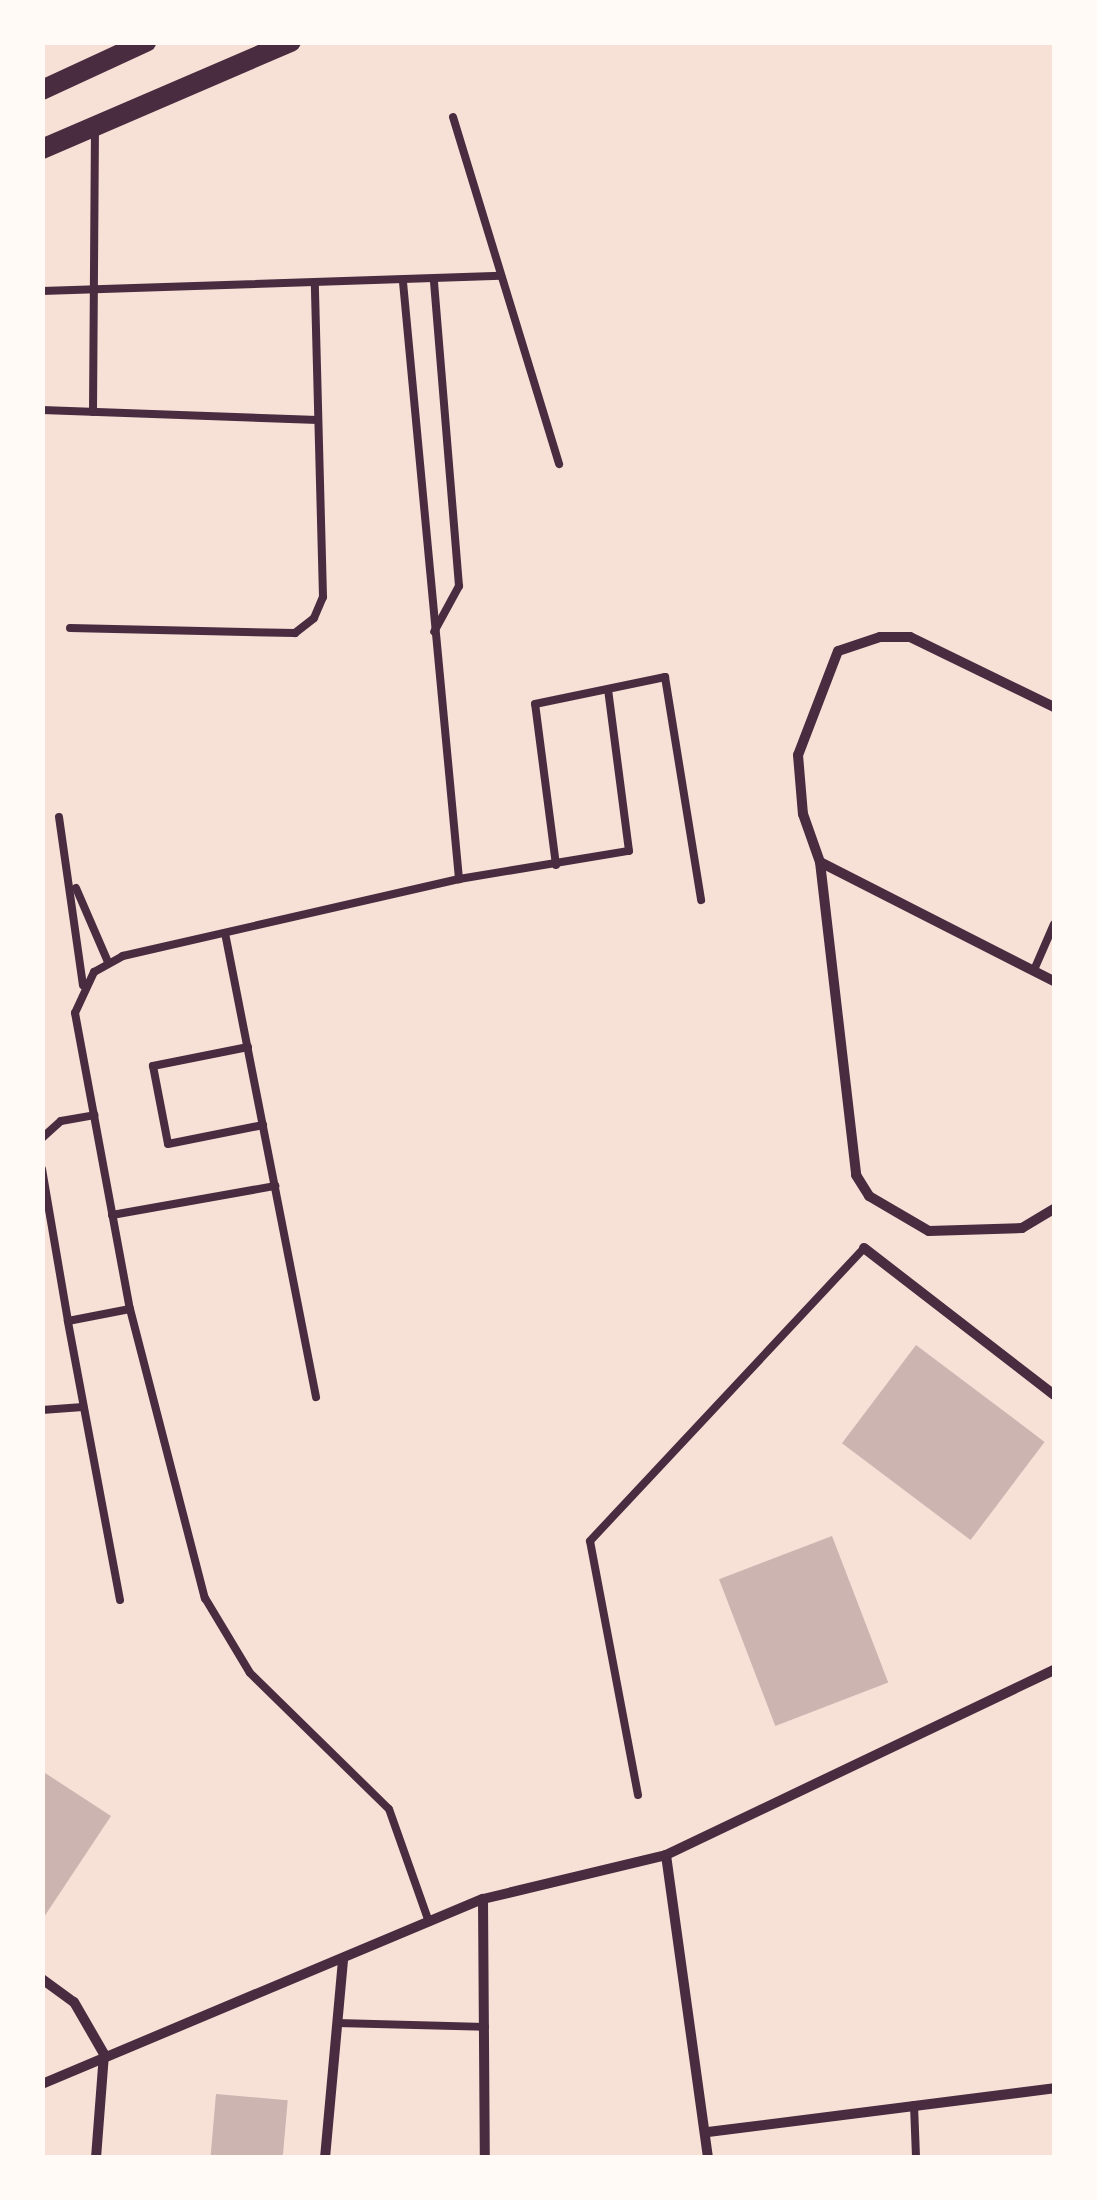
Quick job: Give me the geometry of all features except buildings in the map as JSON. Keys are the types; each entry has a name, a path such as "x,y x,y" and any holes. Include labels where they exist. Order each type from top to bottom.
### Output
{"main road":[{"path":"42,90 146,42"},
{"path":"42,149 95,130 291,42"}],"street":[{"path":"1054,707 910,637 838,651 798,755 803,814 820,862 856,1175 869,1196 929,1231 1022,1228 1054,1208"},
{"path":"820,862 1054,981"},
{"path":"864,1248 1054,1395"},
{"path":"42,2084 104,2054 484,1899 666,1855 1054,1670"},
{"path":"666,1855 708,2132 708,2158"},
{"path":"484,1899 485,2158"},
{"path":"325,2158 343,1959"},
{"path":"42,1978 74,2002 104,2054 96,2158"},
{"path":"708,2132 1054,2088"}],"lane":[{"path":"452,117 559,464"},
{"path":"94,412 95,130"},
{"path":"42,291 434,282 501,276"},
{"path":"403,282 459,879"},
{"path":"434,282 459,586 434,632"},
{"path":"70,628 306,627 323,597 315,284"},
{"path":"42,410 318,420"},
{"path":"556,865 534,704 665,678 701,900"},
{"path":"83,985 108,962 225,933 459,879 628,851 608,689"},
{"path":"59,817 76,888 108,962"},
{"path":"76,888 66,910 83,985 75,1013 112,1215 130,1308 212,1614 268,1694 388,1808 429,1922"},
{"path":"1034,970 1054,924"},
{"path":"225,933 316,1397"},
{"path":"248,1048 153,1066 168,1144 263,1125"},
{"path":"42,1138 61,1121 94,1115"},
{"path":"42,1169 120,1600"},
{"path":"112,1215 275,1186"},
{"path":"638,1795 590,1540 864,1248"},
{"path":"68,1321 130,1308"},
{"path":"42,1410 83,1406"},
{"path":"337,2024 485,2028"},
{"path":"914,2105 916,2158"}]}
